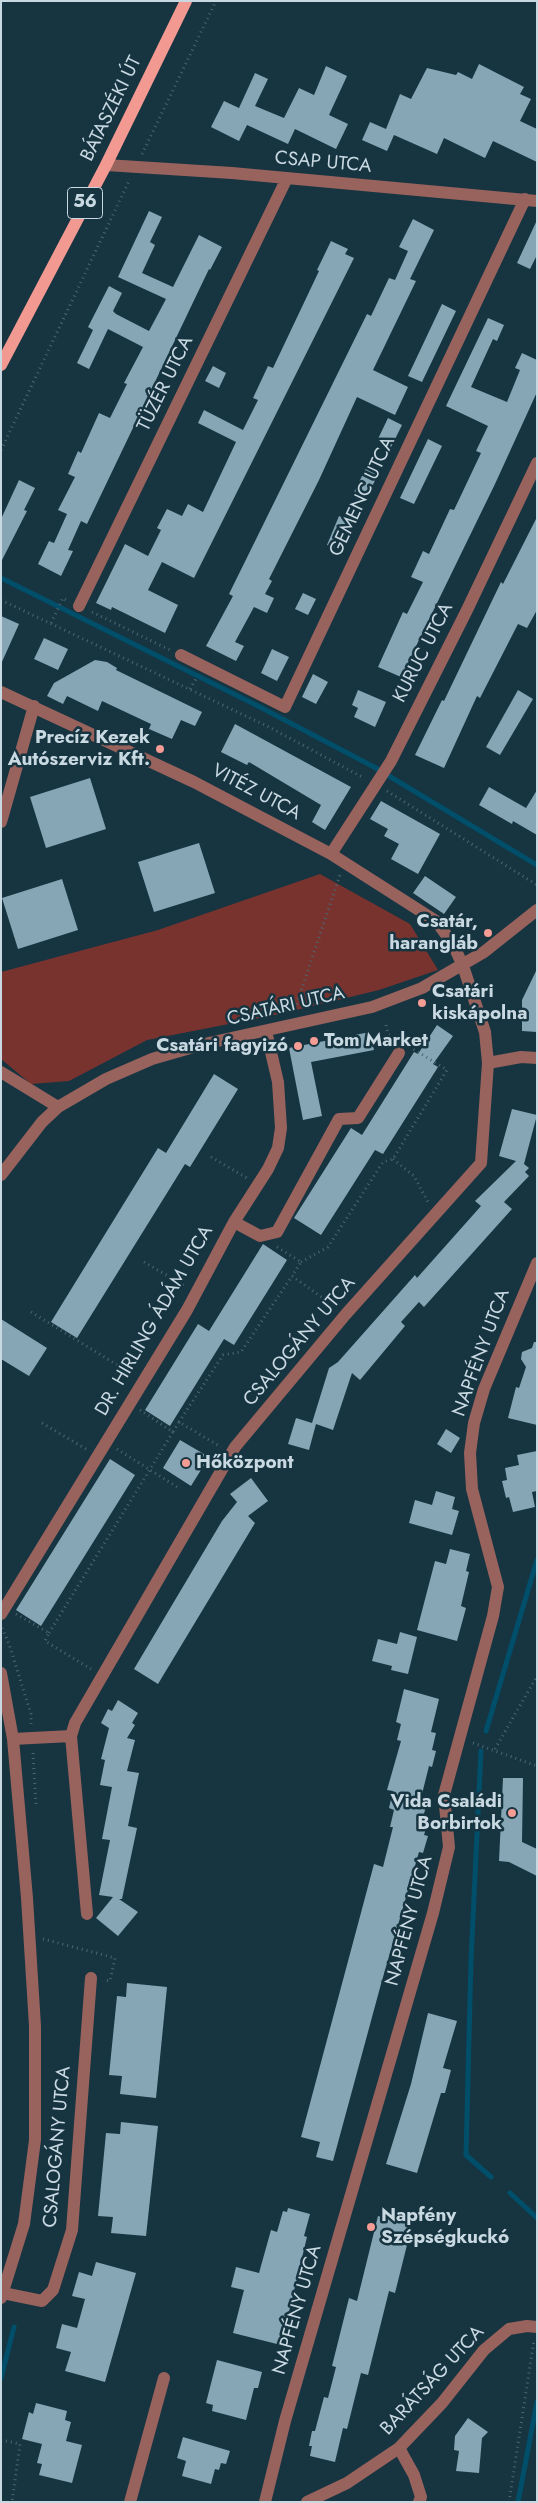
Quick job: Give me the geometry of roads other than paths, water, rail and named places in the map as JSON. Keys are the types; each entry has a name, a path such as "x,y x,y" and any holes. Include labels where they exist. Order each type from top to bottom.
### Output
{"main road":[{"name":"BÁTASZÉKI ÚT","path":"1,365 106,165 186,1"}],"street":[{"name":"CSAP UTCA","path":"106,165 287,178 531,200"},
{"name":"TÜZÉR UTCA","path":"79,606 287,178"},
{"name":"GEMENC UTCA","path":"181,655 285,707 531,200"},
{"name":"KURUC UTCA","path":"331,854 391,760 467,610 537,462"},
{"name":"VITÉZ UTCA","path":"1,692 188,779 331,854 436,921 453,944 463,966"},
{"path":"1,822 34,706"},
{"name":"CSATÁRI UTCA","path":"1,1175 42,1122 58,1107 106,1079 152,1059 204,1044 372,1007 422,988 463,966 484,952 537,910"},
{"name":"CSALOGÁNY UTCA","path":"87,1914 71,1736 75,1723 235,1447 346,1314 481,1163 488,1063 485,1032 463,966"},
{"name":"DR. HIRLING ÁDÁM UTCA","path":"1,1614 196,1292 234,1222 259,1184 278,1148 281,1128 278,1082 266,1031"},
{"path":"234,1222 260,1236 276,1232 339,1119 358,1118 402,1048"},
{"path":"488,1063 520,1057 537,1058"},
{"path":"1,1072 58,1107"},
{"name":"NAPFÉNY UTCA","path":"265,2502 285,2421 445,1866 449,1847 444,1795 458,1738 493,1616 498,1587 472,1489 470,1453 474,1423 484,1389 537,1263"},
{"path":"1,1674 13,1739 35,2026 35,2140 24,2224 2,2296"},
{"path":"13,1739 71,1736"},
{"name":"CSALOGÁNY UTCA","path":"2,2296 42,2301 54,2290 72,2230 91,1978"},
{"name":"BARÁTSÁG UTCA","path":"307,2502 347,2483 399,2448 442,2403 484,2350 509,2329 536,2327"},
{"path":"130,2502 164,2378"},
{"path":"399,2448 414,2475 421,2498 419,2502"}],"waterway":[{"path":"1,578 258,706 374,767 537,865"},
{"path":"486,1731 537,1560"},
{"path":"481,1751 471,1960 466,2155 491,2177"},
{"path":"510,2193 537,2218"},
{"path":"1,2378 14,2327"},
{"path":"518,2502 537,2402"}],"place":[{"name":"Precíz Kezek Autószerviz Kft.","path":"160,749"},
{"name":"Csatár, harangláb","path":"488,933"},
{"name":"Csatári kiskápolna","path":"422,1003"},
{"name":"Tom Market","path":"314,1041"},
{"name":"Csatári fagyizó","path":"298,1046"},
{"name":"Hőközpont","path":"186,1463"},
{"name":"Vida Családi Borbirtok","path":"512,1813"},
{"name":"Napfény Szépségkuckó","path":"371,2227"}]}
